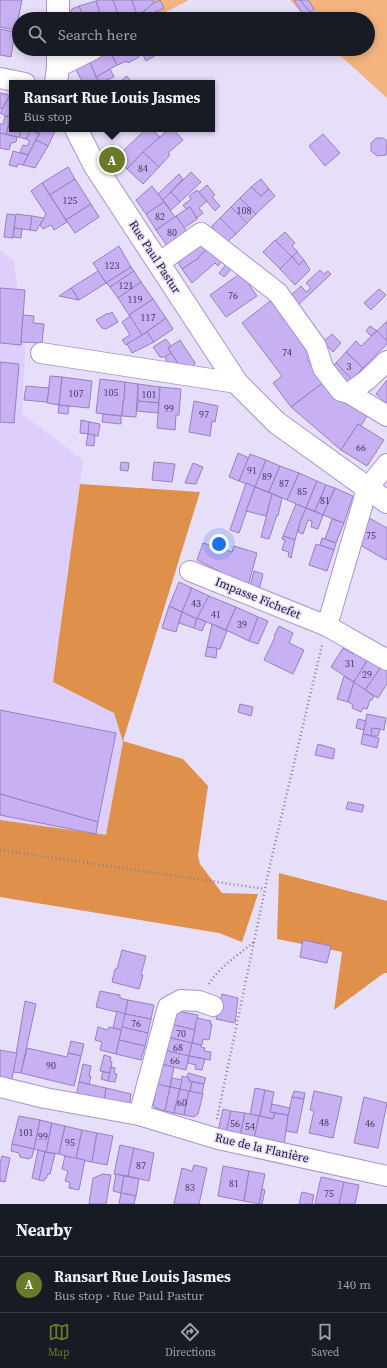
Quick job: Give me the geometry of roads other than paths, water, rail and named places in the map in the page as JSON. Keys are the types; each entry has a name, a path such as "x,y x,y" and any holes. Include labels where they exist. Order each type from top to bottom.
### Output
{"street":[{"path":"58,0 58,12"},
{"path":"58,66 79,56"},
{"path":"0,78 10,80"},
{"name":"Rue Paul Pastur","path":"78,132 95,166 237,383 277,423 387,502"},
{"path":"159,263 201,233 278,293 316,346 323,368 341,391 349,393 387,416"},
{"path":"41,353 237,383"},
{"path":"349,393 367,380 387,361"},
{"path":"326,626 367,489 387,464"},
{"name":"Impasse Fichefet","path":"190,571 326,626 387,660"},
{"path":"139,1115 168,1007 181,1000 206,1004"},
{"name":"Rue de la Flanière","path":"0,1087 45,1098 139,1115 218,1139 387,1176"}],"place":[{"name":"Ransart Rue Louis Jasmes","path":"112,160"}]}
